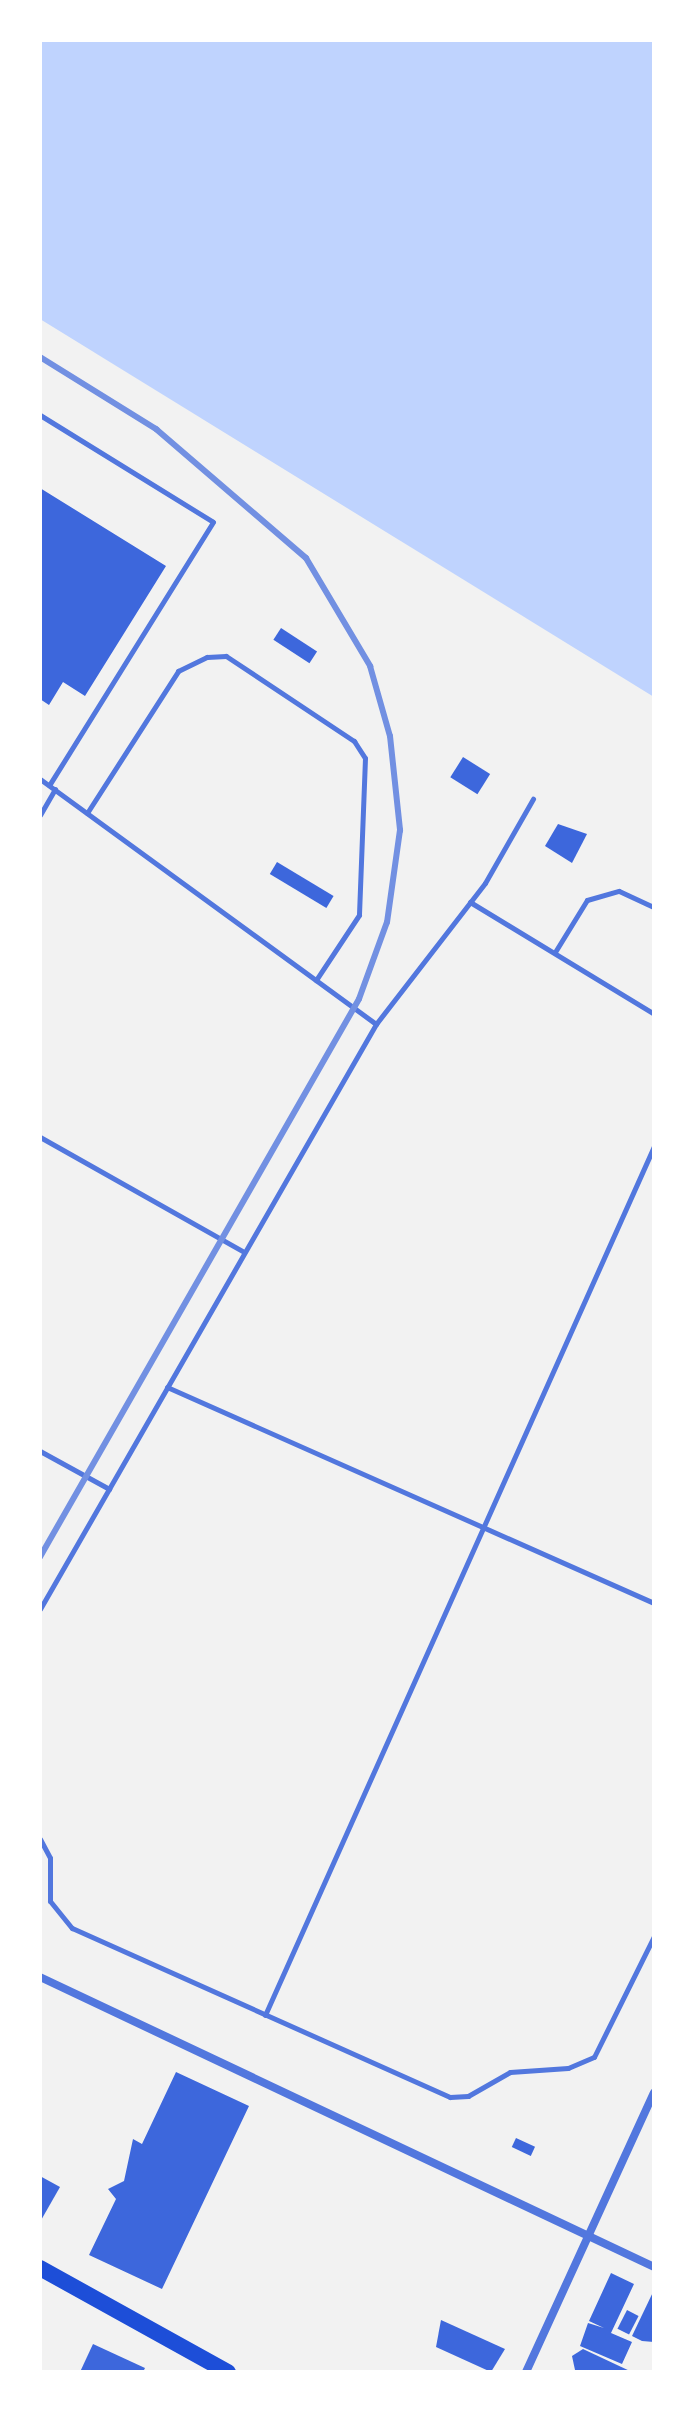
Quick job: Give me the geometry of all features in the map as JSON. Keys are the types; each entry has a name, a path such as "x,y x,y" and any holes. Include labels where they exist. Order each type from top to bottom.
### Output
{"main road":[{"path":"40,2268 228,2372"}],"street":[{"path":"40,1977 654,2267"},
{"path":"526,2372 654,2093"}],"lane":[{"path":"40,415 213,522 52,787 40,815"},
{"path":"87,813 178,671 207,657 226,656 354,741 365,758 359,915 316,980"},
{"path":"40,779 376,1024"},
{"path":"40,1609 376,1024 470,902 533,799"},
{"path":"555,952 587,900 619,891 654,907"},
{"path":"470,902 654,1014"},
{"path":"40,1137 244,1252"},
{"path":"265,2015 654,1146"},
{"path":"167,1387 654,1603"},
{"path":"40,1451 109,1489"},
{"path":"40,1839 50,1858 50,1901 72,1928 434,2091 468,2096 510,2072 568,2068 594,2057 654,1936"}],"water":[{"path":"40,40 654,40 654,697 40,319"}],"building":[{"path":"40,488 166,566 85,696 63,682 49,705 40,699"},
{"path":"281,628 317,651 309,663 273,640"},
{"path":"463,757 490,774 477,794 450,777"},
{"path":"558,824 587,834 572,863 545,846"},
{"path":"277,862 334,896 326,908 270,874"},
{"path":"176,2072 249,2106 162,2289 89,2255 116,2199 108,2189 124,2181 133,2139 142,2144"},
{"path":"516,2138 535,2147 531,2156 512,2147"},
{"path":"40,2176 60,2187 40,2222"},
{"path":"611,2273 634,2284 611,2333 632,2342 622,2364 580,2346 588,2323 604,2328 589,2321"},
{"path":"654,2290 654,2342 642,2341 632,2336"},
{"path":"627,2310 639,2316 629,2335 617,2329"},
{"path":"441,2320 505,2349 491,2372 436,2347"},
{"path":"93,2344 145,2368 143,2372 80,2372"},
{"path":"583,2349 632,2372 575,2370 572,2356"}],"railway":[{"path":"40,357 156,429 306,558 370,666 390,736 400,830 387,922 359,999 40,1557"}]}
